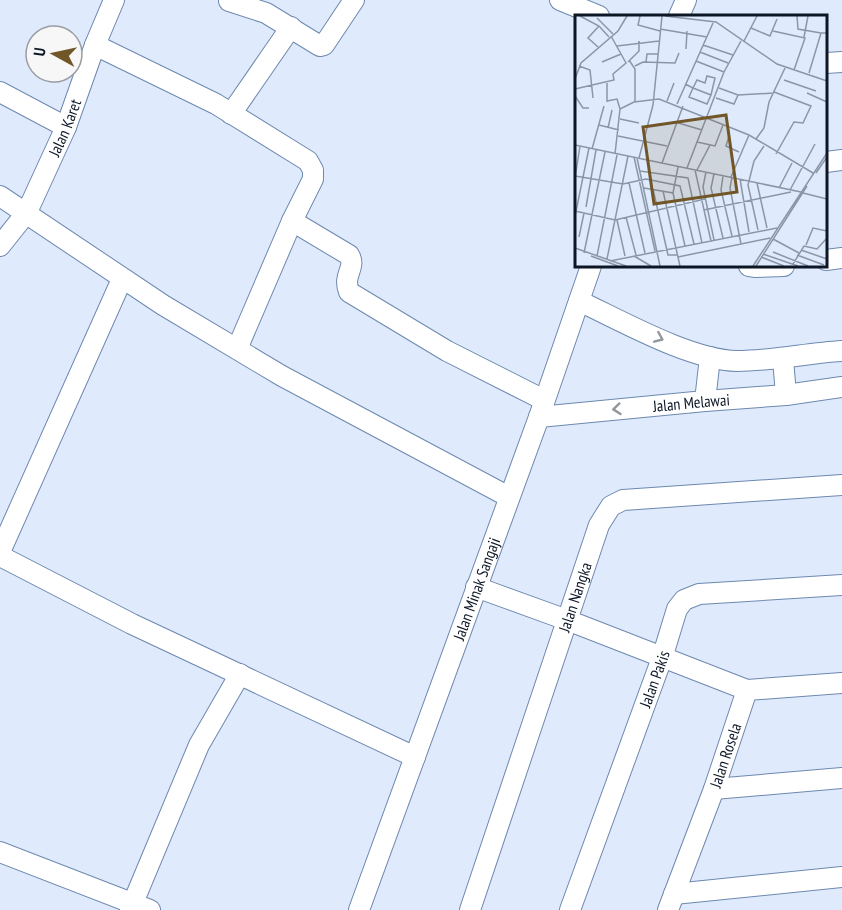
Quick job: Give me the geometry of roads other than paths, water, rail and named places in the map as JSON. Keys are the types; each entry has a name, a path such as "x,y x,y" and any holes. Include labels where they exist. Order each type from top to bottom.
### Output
{"street":[{"name":"Jalan Karet","path":"0,246 27,212 66,127 95,45 114,0"},
{"path":"229,1 266,13 317,45 324,45 354,0"},
{"path":"560,0 597,15"},
{"path":"679,15 686,0"},
{"path":"231,114 291,27"},
{"path":"95,45 216,104 308,161 313,170 313,179 292,221 237,349"},
{"path":"827,63 842,62"},
{"path":"0,92 66,127"},
{"path":"827,162 842,160"},
{"path":"0,196 27,212 122,279 282,376 509,497"},
{"path":"292,221 349,255 352,265 346,284 350,292 542,409"},
{"path":"827,260 842,258"},
{"name":"Jalan Minak Sangaji","path":"359,910 542,409 591,267"},
{"path":"122,279 0,554 132,624 415,757"},
{"path":"579,301 660,339 710,357 735,361 783,359 842,351"},
{"path":"705,401 710,357"},
{"path":"783,359 786,395"},
{"name":"Jalan Melawai","path":"542,409 705,401 786,395 842,387"},
{"name":"Jalan Nangka","path":"470,910 599,525 611,506 623,500 842,485"},
{"name":"Jalan Pakis","path":"570,910 662,658 677,609 684,600 699,594 842,585"},
{"path":"476,588 567,620 747,690 842,683"},
{"path":"0,852 138,908 199,745 240,674"},
{"name":"Jalan Rosela","path":"671,902 714,789 747,690"},
{"path":"714,789 842,778"},
{"path":"671,902 842,877"}]}
